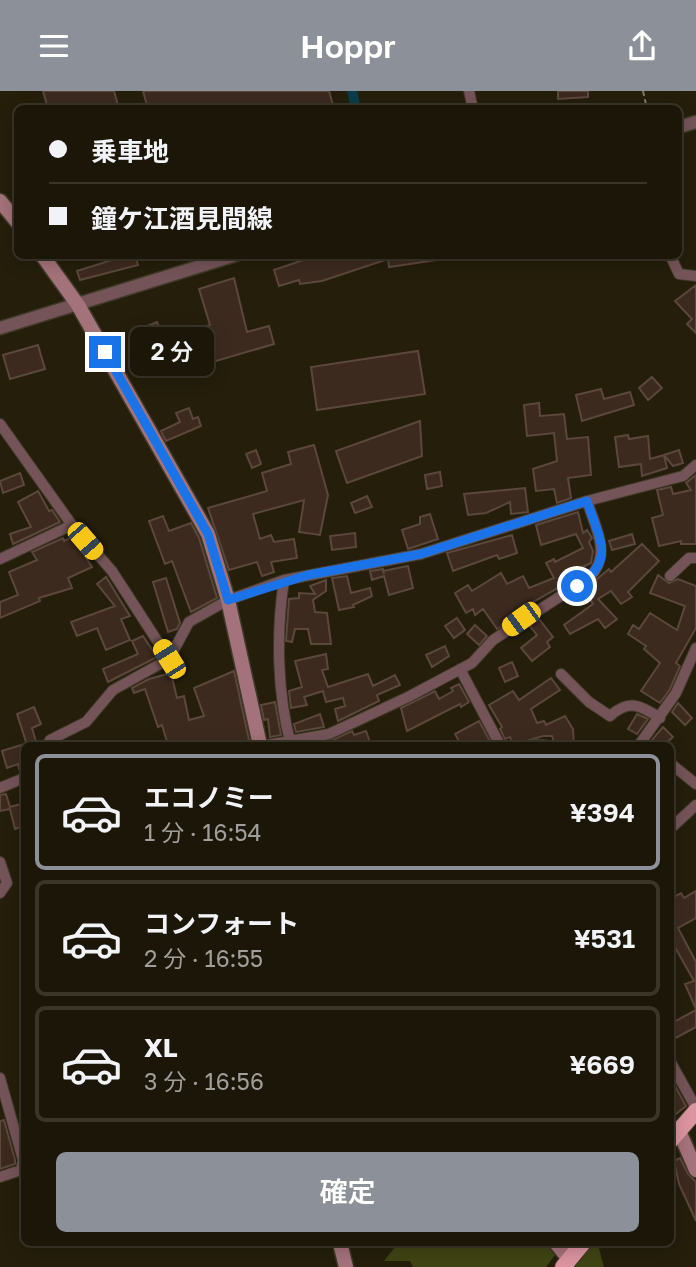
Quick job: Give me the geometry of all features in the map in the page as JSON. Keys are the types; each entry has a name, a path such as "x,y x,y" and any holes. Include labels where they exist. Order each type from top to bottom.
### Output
{"highway":[{"path":"674,1136 696,1109"},
{"path":"566,1263 580,1246"}],"main road":[{"path":"0,201 14,218"},
{"path":"45,259 78,305 208,534 228,600 259,742"},
{"path":"674,1136 696,1170"},
{"path":"341,1246 345,1265"},
{"path":"557,1246 566,1263"}],"street":[{"path":"0,328 222,259"},
{"path":"672,259 678,274 696,276"},
{"path":"0,424 72,525 112,571 169,659"},
{"path":"49,742 86,722 113,690 169,659 190,622 228,600 284,580 421,554 587,501 683,476 696,465"},
{"path":"298,742 342,729 460,669 478,657 493,640 598,570 603,552 587,501"},
{"path":"0,559 72,525"},
{"path":"670,576 689,558 696,558"},
{"path":"284,580 279,614 280,674 291,742"},
{"path":"645,742 676,693 696,649"},
{"path":"460,669 498,742"},
{"path":"561,674 589,702 610,716 621,706 635,704 660,718"},
{"path":"674,765 696,784"},
{"path":"0,788 21,780"},
{"path":"674,824 696,805"},
{"path":"0,862 7,886 0,893"},
{"path":"674,1068 696,1109"},
{"path":"0,1078 21,1157"},
{"path":"0,1177 21,1169"}],"green space":[{"path":"396,1246 548,1246 555,1255 546,1267 413,1267 410,1261 384,1261"},
{"path":"580,1246 598,1246 604,1267 569,1267"}],"building":[{"path":"43,91 114,91 118,105 47,105"},
{"path":"143,91 329,91 333,105 147,105"},
{"path":"558,91 588,91 588,97 558,99"},
{"path":"115,259 136,259 138,265 80,280 77,271"},
{"path":"306,259 388,259 322,281 300,284 299,280 279,286 274,270"},
{"path":"388,259 437,260 389,267"},
{"path":"234,278 247,332 269,326 274,344 185,370 175,335 210,325 199,289"},
{"path":"696,285 696,333 687,324 692,319 675,301"},
{"path":"157,322 164,338 138,348 132,332"},
{"path":"38,345 45,369 10,379 3,355"},
{"path":"418,351 425,394 317,410 311,367"},
{"path":"652,377 662,388 648,400 639,388"},
{"path":"601,389 604,399 630,392 634,405 582,421 576,395"},
{"path":"539,403 540,416 564,414 567,439 588,437 591,475 568,478 571,498 557,503 554,489 536,491 533,469 557,461 554,433 527,436 524,405"},
{"path":"189,408 193,419 198,417 201,426 166,441 161,431 180,422 176,413"},
{"path":"420,421 422,456 347,483 336,451"},
{"path":"628,435 629,439 648,436 650,459 664,455 667,468 642,476 641,464 619,467 615,437"},
{"path":"314,445 328,495 320,535 299,532 304,500 253,514 260,539 271,535 274,542 294,539 297,558 271,562 274,572 262,576 257,562 229,570 208,508 267,491 262,473 291,464 288,452"},
{"path":"256,450 261,464 252,468 246,454"},
{"path":"679,450 683,463 673,466 664,455"},
{"path":"440,472 442,486 427,489 425,475"},
{"path":"20,473 24,485 3,493 0,481"},
{"path":"696,475 696,544 681,544 681,541 659,546 652,518 663,515 657,490 671,487 673,494 691,490 686,483"},
{"path":"525,488 528,512 511,514 510,502 486,513 468,515 464,494"},
{"path":"38,491 49,511 52,510 60,522 13,544 10,534 31,527 18,502"},
{"path":"367,496 372,507 355,513 351,503"},
{"path":"578,512 583,533 587,530 592,538 589,542 593,551 591,563 576,570 579,576 528,605 530,607 497,629 483,609 475,615 473,609 466,613 455,593 468,585 472,591 501,573 507,584 523,576 529,588 554,578 546,563 554,559 555,562 583,548 576,534 541,545 536,525"},
{"path":"430,514 438,539 408,549 402,530 420,524 420,517"},
{"path":"163,516 169,531 191,523 199,538 217,598 191,612 172,561 165,564 149,521"},
{"path":"355,533 356,547 332,550 330,536"},
{"path":"632,534 635,544 612,550 609,541"},
{"path":"512,535 517,553 499,559 497,555 453,571 447,553"},
{"path":"72,537 92,567 68,578 72,588 39,598 40,601 0,618 0,602 18,595 9,572 37,560 32,552 63,538 64,541"},
{"path":"642,544 659,561 628,592 632,597 621,604 611,591 598,599 617,619 605,628 598,619 570,634 564,625 593,604 584,590 609,569 611,572"},
{"path":"408,566 413,588 389,595 384,576 372,580 370,571"},
{"path":"658,575 669,583 678,579 696,586 696,628 676,663 680,666 670,689 660,703 641,691 660,663 644,649 646,646 628,634 633,625 639,629 650,613 677,630 685,606 650,593"},
{"path":"347,576 351,593 370,588 372,596 353,605 354,607 339,610 332,578"},
{"path":"106,577 130,616 121,619 130,640 106,650 97,628 77,636 71,622 115,606 97,584"},
{"path":"166,578 180,623 177,629 168,632 153,582"},
{"path":"326,580 326,591 313,600 315,612 327,613 331,644 311,644 308,629 295,629 292,642 286,641 289,599 299,598 299,593 315,594 310,586"},
{"path":"457,618 465,630 454,638 445,626"},
{"path":"539,619 553,637 547,642 550,647 532,661 521,648 537,635 529,625"},
{"path":"475,625 487,636 479,645 467,634"},
{"path":"143,636 157,657 108,682 103,669 138,654 132,641"},
{"path":"445,646 449,656 432,667 426,655"},
{"path":"326,654 328,669 322,670 328,687 368,674 373,686 395,675 400,685 377,695 379,701 338,721 335,709 345,706 343,698 326,702 323,691 304,697 307,705 291,708 289,691 302,687 295,661"},
{"path":"512,662 518,676 505,682 499,668"},
{"path":"234,671 249,740 167,742 162,725 158,727 145,689 134,693 132,688 149,679 171,673 177,698 184,696 189,720 204,716 194,688"},
{"path":"551,678 560,690 531,709 537,723 544,721 546,725 565,716 573,729 574,742 554,742 552,736 523,742 512,742 510,737 505,739 500,729 502,727 489,705 513,691 519,700"},
{"path":"459,684 469,702 407,731 401,708 435,691 439,699"},
{"path":"275,702 281,735 270,737 268,719 264,720 261,705"},
{"path":"678,703 692,718 685,725 672,712"},
{"path":"34,707 41,724 32,728 36,742 26,742 17,714"},
{"path":"320,714 324,727 296,732 294,724"},
{"path":"637,714 648,719 637,734 628,729"},
{"path":"479,721 490,742 459,742 455,734"},
{"path":"663,727 673,737 667,742 651,741"},
{"path":"352,731 354,735 366,731 370,742 328,742"},
{"path":"21,745 21,772 18,764 7,768 2,751"},
{"path":"6,794 10,807 21,804 21,827 15,829 10,809 0,811 0,795"},
{"path":"696,891 696,918 678,928 696,962 696,1009 685,984 694,981 676,949 674,950 674,897 681,893 684,898"},
{"path":"696,1010 696,1027 674,1039 674,1022"},
{"path":"674,1084 686,1106 674,1116"},
{"path":"4,1120 15,1164 0,1169 0,1121"},
{"path":"680,1158 688,1174 696,1182 696,1221 679,1184 674,1161"}],"waterway":[{"path":"352,91 355,105"}],"route":[{"path":"105,352 208,534 228,600 284,580 421,554 587,501 603,559 598,570 577,586"}]}
